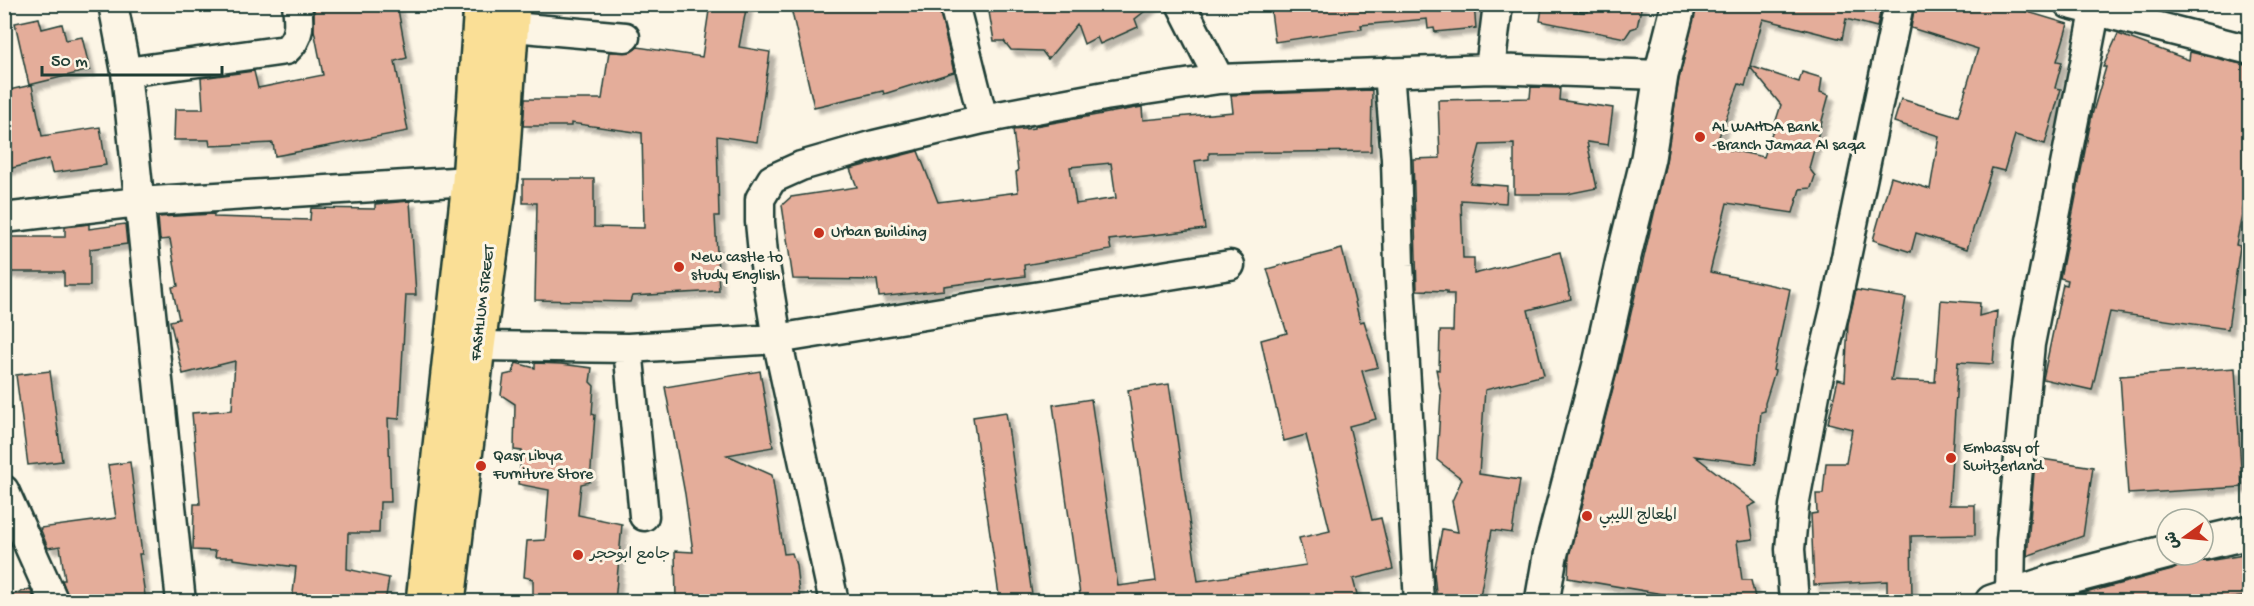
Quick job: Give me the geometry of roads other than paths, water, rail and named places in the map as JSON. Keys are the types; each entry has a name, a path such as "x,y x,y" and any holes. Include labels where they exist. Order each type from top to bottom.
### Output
{"main road":[{"name":"FASHLIUM STREET","path":"423,602 469,181 481,4"},
{"path":"1542,602 1550,556 1600,364 1648,158 1661,75 1679,4"},
{"name":"FASHLIUM STREET","path":"448,602 478,346 501,177 513,16"},
{"path":"2215,540 2250,532"},
{"path":"2001,599 2055,580 2155,555"}],"street":[{"path":"113,4 126,72 181,602"},
{"path":"126,72 286,50 296,38 299,28 297,4"},
{"path":"954,4 983,119"},
{"path":"1181,4 1219,79"},
{"path":"1490,69 1498,4"},
{"path":"1794,602 1790,549 1794,506 1899,4"},
{"path":"2001,599 2011,541 2030,344 2082,8 2250,50"},
{"path":"513,16 625,37"},
{"path":"834,602 777,339 760,222 760,200 767,184 772,179 801,166 874,144 983,119 1105,96 1219,79 1490,69 1661,75"},
{"path":"1389,72 1396,159 1399,265 1410,418 1419,602"},
{"path":"4,218 138,202 469,181"},
{"path":"478,346 628,348 777,339 1230,265"},
{"path":"628,348 644,516"},
{"path":"4,490 54,602"}],"place":[{"name":"AL WAHDA Bank -Branch Jamaa Al saqa","path":"1700,137"},
{"name":"Urban Building","path":"819,233"},
{"name":"New castle to study English","path":"679,267"},
{"name":"Embassy of Switzerland","path":"1951,458"},
{"name":"Qasr Libya Furniture Store","path":"481,466"},
{"name":"المعالج الليبي","path":"1587,516"},
{"name":"جامع ابوحجر","path":"578,555"}]}
